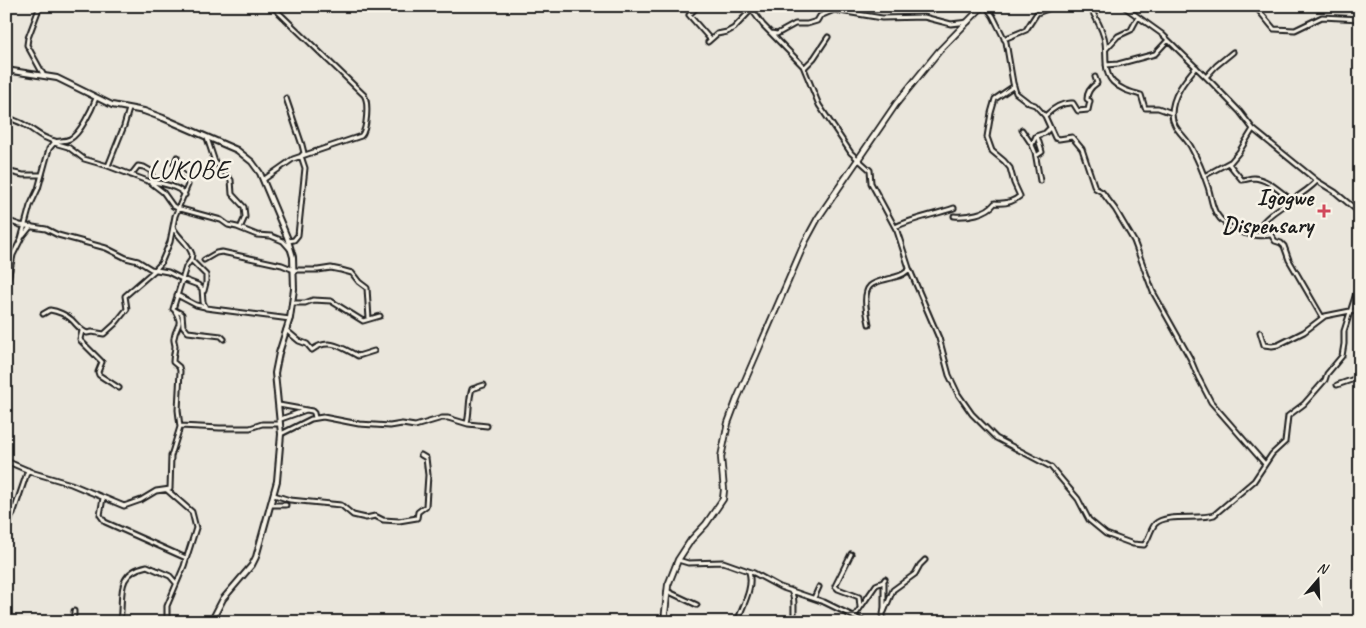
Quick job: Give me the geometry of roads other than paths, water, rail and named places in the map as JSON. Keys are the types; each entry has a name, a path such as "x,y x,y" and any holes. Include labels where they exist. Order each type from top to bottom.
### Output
{"main road":[{"path":"664,622 667,590 678,560 723,499 721,457 728,423 805,242 818,218 896,104 933,58 984,6"}],"street":[{"path":"40,6 27,45 43,74"},
{"path":"263,180 291,160 363,135 367,98 272,6"},
{"path":"698,6 689,15 709,41 717,34 734,28 751,7 771,33 804,68 819,106 846,147 857,160 870,170 871,183 895,227 909,268 939,338 943,358 958,394 972,414 996,438 1051,468 1078,499 1089,520 1108,536 1142,545 1146,542 1153,527 1158,522 1184,517 1214,515 1254,481 1272,454 1285,442 1288,416 1302,406 1325,380 1328,372 1342,356 1344,331 1360,281"},
{"path":"984,6 990,12 1008,48 1017,94 1035,105 1045,116 1055,138 1072,137 1081,147 1094,186 1103,193 1124,224 1142,261 1153,292 1190,358 1211,402 1265,464"},
{"path":"990,6 990,12"},
{"path":"1004,38 1026,30 1037,13 1056,6"},
{"path":"1090,6 1099,20 1106,49 1108,76 1125,91 1141,95 1144,107 1158,108 1172,113"},
{"path":"1123,6 1158,30 1206,76 1240,112 1253,129 1360,213"},
{"path":"1193,6 1200,6"},
{"path":"1256,6 1274,29 1295,30 1322,17 1360,19"},
{"path":"771,33 777,34 795,24 807,24 817,21 820,16 834,10 882,18 924,17 952,24 969,22"},
{"path":"1106,49 1117,37 1131,30 1138,17"},
{"path":"804,68 817,55 828,37"},
{"path":"1106,65 1118,64 1155,54 1168,40"},
{"path":"1206,76 1233,52"},
{"path":"1196,67 1181,86 1172,113 1174,125 1186,137 1204,176 1216,212 1222,222 1231,228 1253,236 1270,235"},
{"path":"6,70 43,74 70,83 112,105 155,114 240,151 257,167 288,241 294,270 290,319 275,373 280,405 281,434 274,496 256,558 224,599 211,622"},
{"path":"1045,116 1054,108 1068,103 1073,103 1078,111 1088,110 1090,101 1087,97 1090,90 1096,84 1096,77"},
{"path":"954,216 981,212 991,208 995,203 1002,204 1020,196 1013,182 1010,168 992,151 987,137 990,113 995,99 1014,86"},
{"path":"6,289 13,255 21,239 49,149 55,142 67,141 75,135 92,109 96,98"},
{"path":"286,98 304,153 302,156 304,168 299,231 296,238 288,241"},
{"path":"108,166 129,109"},
{"path":"6,114 11,119 23,123 44,138 70,148 84,159 153,183 161,183 182,191 184,195"},
{"path":"1032,145 1037,136 1046,132 1050,127"},
{"path":"1204,176 1230,162 1239,152 1253,129"},
{"path":"1022,130 1032,145 1036,156 1040,182"},
{"path":"1036,156 1042,152 1037,136"},
{"path":"207,137 216,163 231,180 232,194 244,207 244,217 240,228"},
{"path":"43,314 49,310 57,312 70,318 82,331 87,333 105,333 115,324 127,309 124,296 155,270 162,261 170,242 173,226 188,183 174,164 177,157"},
{"path":"1230,162 1230,165 1242,180 1253,178 1266,182 1293,201"},
{"path":"131,175 138,166 141,166 151,171 153,183 163,192 172,206 219,220 257,235 269,235 281,240 291,250"},
{"path":"6,170 23,175 41,175"},
{"path":"1317,181 1263,222 1276,242 1284,246 1289,260 1322,317"},
{"path":"895,227 924,216 938,214 954,208"},
{"path":"6,220 106,248 126,258 138,261 146,267 169,272 182,280 200,286 203,294"},
{"path":"21,239 31,226"},
{"path":"6,460 126,506 156,491 170,489 171,456 180,426 178,410 180,372 179,367 173,362 173,357 175,348 174,338 180,318 172,306 192,254 185,240 176,234 173,226"},
{"path":"204,260 218,252 225,252 282,265 294,270 334,268 352,273 360,284 367,288 370,319"},
{"path":"191,260 206,275 203,294 205,308"},
{"path":"869,324 866,305 868,287 874,283 903,274 909,268"},
{"path":"177,295 205,308 290,319"},
{"path":"292,303 305,303 312,300 331,301 359,320 364,321 380,316"},
{"path":"175,311 182,314 183,326 188,332 221,336 224,339"},
{"path":"1260,332 1264,345 1274,346 1304,332 1322,317 1350,311 1360,312"},
{"path":"286,330 299,341 307,344 312,350 320,344 331,343 346,348 358,356 374,350"},
{"path":"82,331 81,341 102,362 98,372 119,388"},
{"path":"1337,385 1360,377"},
{"path":"467,423 472,389 484,385"},
{"path":"280,405 313,412 314,418"},
{"path":"180,426 250,428 262,424 281,422 306,410"},
{"path":"281,434 314,418 329,417 347,423 384,426 402,424 415,426 445,418 487,426"},
{"path":"274,496 290,500 341,505 353,515 366,518 374,516 383,520 399,521 418,518 418,512 426,506 428,496 426,458 421,455"},
{"path":"6,541 11,516 28,470"},
{"path":"167,490 190,510 194,518 196,530 168,606 167,622"},
{"path":"103,498 100,515 105,522 186,558"},
{"path":"6,501 14,509"},
{"path":"271,504 286,505"},
{"path":"6,521 11,516"},
{"path":"682,554 685,562"},
{"path":"850,554 835,586 859,597 860,607"},
{"path":"678,560 685,562 723,562 789,590 814,598 865,622"},
{"path":"882,622 893,590 915,574 925,560"},
{"path":"120,622 122,604 120,593 128,575 147,566 170,576 176,584"},
{"path":"737,622 748,592 749,572"},
{"path":"854,616 877,584 884,580 884,612"},
{"path":"814,598 819,587"},
{"path":"667,590 697,605"},
{"path":"789,590 793,595 795,622"},
{"path":"71,622 74,611"}],"place":[{"name":"Igogwe Dispensary","path":"1324,211"}],"district":[{"name":"LUKOBE","path":"189,169"}]}
